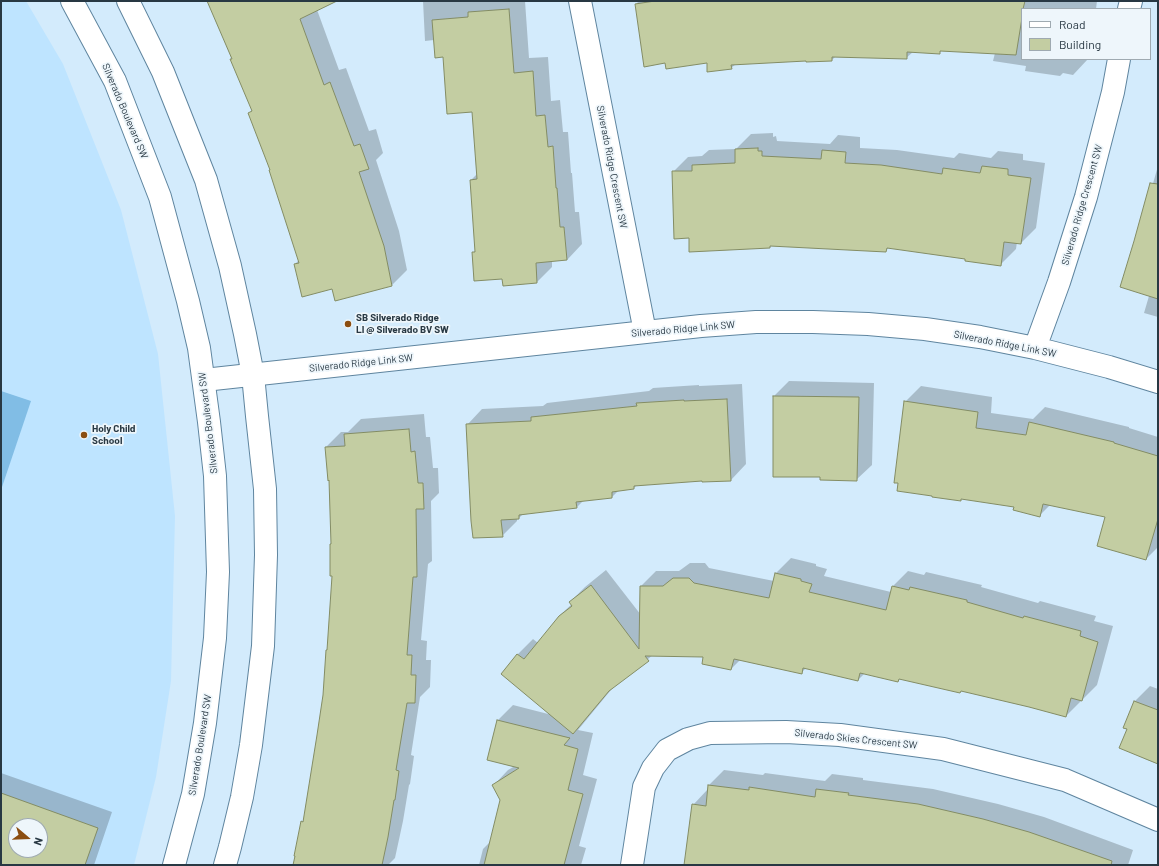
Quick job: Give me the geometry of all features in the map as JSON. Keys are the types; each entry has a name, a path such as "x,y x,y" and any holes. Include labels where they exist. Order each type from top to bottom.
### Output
{"street":[{"name":"Silverado Boulevard SW","path":"72,1 115,81 160,196 188,301 199,348 204,380 215,476 218,572 215,638 205,723 193,794 174,865"},
{"path":"128,1 163,72 206,180 230,266 253,375 264,489 266,555 263,646 251,745 242,797 225,865"},
{"name":"Silverado Ridge Crescent SW","path":"580,1 645,332"},
{"name":"Silverado Ridge Crescent SW","path":"1035,348 1059,282 1086,197 1113,92 1119,60"},
{"name":"Silverado Ridge Link SW","path":"204,380 701,326 756,322 812,322 868,324 925,329 973,336 1035,348 1109,367 1158,382"},
{"name":"Silverado Skies Crescent SW","path":"632,865 644,787 653,768 667,750 688,739 710,733 794,732 840,735 943,748 1065,780 1158,820"}],"shaded area":[{"name":"Holy Child School","path":"1,1 26,1 63,64 121,210 158,354 175,516 171,681 156,777 134,865 1,865"},
{"path":"1,391 31,401 1,490"}],"building":[{"path":"207,1 337,1 300,19 324,85 330,82 354,146 360,144 369,169 359,172 384,246 392,286 335,301 332,289 302,297 294,264 299,263 270,170 248,113 252,111"},
{"path":"655,1 1025,1 1023,8 1021,8 1021,24 1016,55 940,51 940,54 907,52 907,59 832,57 832,61 731,65 732,69 707,72 707,63 666,69 665,63 644,67 635,4"},
{"path":"509,9 514,73 533,71 536,116 545,115 548,147 553,146 560,227 564,227 567,260 536,263 537,283 503,286 502,279 474,281 472,252 475,252 470,180 477,179 472,112 447,114 443,57 435,58 432,20 468,17 468,12"},
{"path":"758,148 758,151 762,151 762,156 821,159 822,150 846,152 845,163 881,165 942,174 943,168 980,173 982,166 1008,169 1008,175 1031,178 1021,244 1004,242 1001,266 965,261 965,259 887,248 886,252 770,246 770,248 689,252 689,238 674,239 672,171 692,171 692,165 735,163 735,149"},
{"path":"1150,183 1158,184 1158,299 1120,287"},
{"path":"773,396 859,397 857,481 820,480 820,477 773,477"},
{"path":"727,399 731,481 702,481 634,486 634,489 612,492 612,498 576,502 577,508 519,515 519,519 501,520 503,537 473,538 466,424 531,421 531,417 637,406 636,403"},
{"path":"904,401 978,412 976,428 1026,435 1029,422 1114,442 1158,456 1158,519 1146,560 1097,546 1105,517 1043,504 1040,517 1013,510 1014,507 961,499 961,501 897,491 898,483 894,483"},
{"path":"409,429 411,452 415,451 418,483 423,483 424,509 416,509 417,577 413,577 407,655 412,655 411,675 416,675 415,703 407,703 396,770 399,771 395,800 382,865 293,865 301,821 303,822 317,735 323,695 327,650 332,576 330,576 331,544 329,480 328,481 325,447 345,446 344,434"},
{"path":"775,573 801,579 801,581 812,584 809,592 886,610 892,586 909,590 910,587 967,600 967,602 1023,618 1024,616 1081,631 1080,636 1098,642 1082,701 1071,698 1066,717 961,691 960,693 899,679 898,682 860,673 858,681 803,668 802,674 734,659 731,670 702,664 703,657 645,656 649,661 609,691 573,734 501,674 517,654 524,659 559,616 572,606 569,602 591,585 639,649 640,586 663,586 673,578 689,578 694,583 769,598"},
{"path":"1134,701 1158,710 1158,764 1119,748 1127,729 1123,728"},
{"path":"497,720 570,738 564,745 578,749 568,790 583,794 564,865 484,865 500,800 492,785 519,768 487,760"},
{"path":"708,785 749,790 749,787 815,797 816,789 849,793 848,795 918,804 983,819 1029,832 1112,861 1111,865 684,865 692,804 706,806"},
{"path":"1,793 98,828 85,865 1,865"}],"place":[{"name":"SB Silverado Ridge LI @ Silverado BV SW","path":"348,324"},
{"name":"Holy Child School","path":"84,435"}]}
